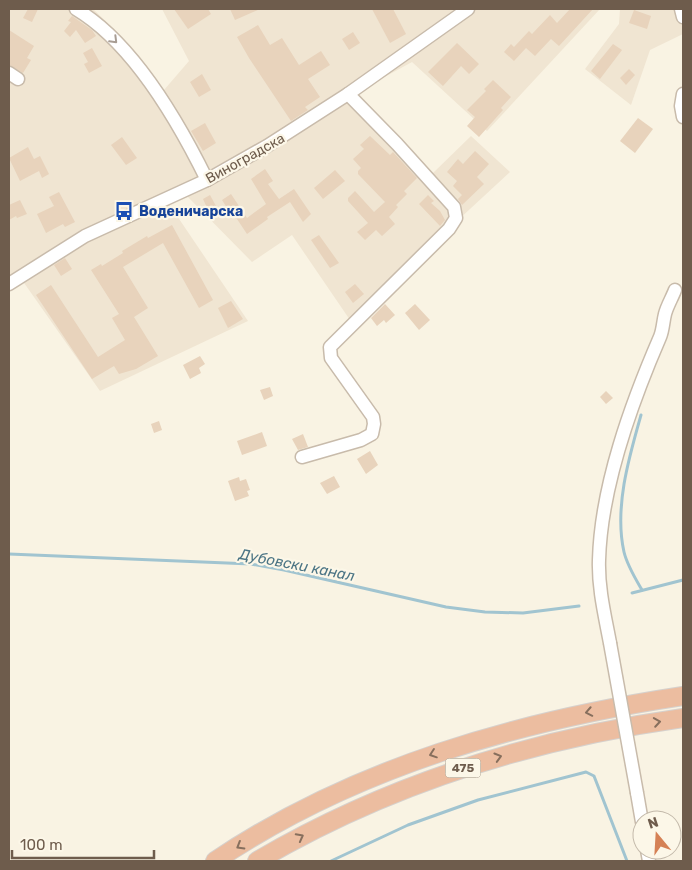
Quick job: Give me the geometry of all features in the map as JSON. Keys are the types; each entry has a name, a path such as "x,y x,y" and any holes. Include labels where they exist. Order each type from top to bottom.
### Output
{"highway":[{"name":"475","path":"215,861 292,816 344,790 430,755 542,722 683,696"},
{"name":"475","path":"257,861 352,811 437,776 545,744 683,718"}],"street":[{"path":"76,9 99,24 126,51 172,116 207,180"},
{"name":"Виноградска","path":"9,284 85,236 207,180 267,146 348,94 468,9"},
{"path":"681,9 683,17"},
{"path":"302,457 361,440 372,434 373,417 332,358 330,347 449,229 456,218 454,208 397,144 348,94"},
{"path":"683,94 681,111 683,117"},
{"path":"640,810 602,604 599,562 605,500 614,466 647,364 660,335 665,313 676,290"}],"shaded area":[{"path":"9,9 93,9 119,34 164,90 189,61 162,9 600,9 487,131 412,62 357,92 433,173 471,136 510,172 350,320 292,235 252,262 184,193 169,204 248,321 100,391 22,280 9,291"},
{"path":"620,9 683,9 683,34 650,50 631,105 585,69 619,24"}],"building":[{"path":"28,9 38,9 32,22 23,18"},
{"path":"174,9 208,9 211,14 188,29"},
{"path":"230,9 260,9 235,20"},
{"path":"372,9 393,9 406,34 390,43"},
{"path":"570,9 593,9 559,46 551,39 535,56 526,48 514,61 504,52 511,44 514,47 529,31 532,34 550,15 557,23"},
{"path":"634,10 651,16 647,29 629,23"},
{"path":"72,16 92,30 96,36 85,43 76,30 70,37 64,31 71,22 68,21"},
{"path":"258,25 270,45 282,38 299,65 321,51 330,65 308,79 320,97 305,107 308,110 291,121 237,37"},
{"path":"9,30 34,46 27,58 31,60 23,73 9,65"},
{"path":"353,32 360,43 349,50 342,39"},
{"path":"457,43 479,64 469,74 461,66 443,86 428,72"},
{"path":"613,44 622,50 600,79 591,71"},
{"path":"92,48 102,66 89,73 84,64 88,62 83,53"},
{"path":"629,69 635,75 626,85 620,78"},
{"path":"202,74 211,90 199,97 190,82"},
{"path":"493,80 511,97 501,108 503,110 479,137 467,126 475,117 467,110 486,91 484,89"},
{"path":"638,118 653,129 635,153 620,141"},
{"path":"205,123 216,143 203,151 191,131"},
{"path":"370,136 390,155 393,152 417,178 404,191 407,194 396,205 398,207 389,217 395,224 382,236 376,230 365,240 357,232 368,223 348,201 348,198 355,191 374,212 385,202 358,174 361,168 353,159 364,149 360,145"},
{"path":"122,137 137,158 126,165 111,145"},
{"path":"28,147 34,159 40,156 49,174 42,178 39,171 20,181 9,158"},
{"path":"475,151 489,164 477,177 484,184 462,205 458,199 462,195 453,186 457,181 447,172 458,159 463,164"},
{"path":"265,169 273,181 268,184 279,199 294,189 311,214 303,222 290,202 267,217 268,219 247,234 222,200 231,194 247,218 266,204 251,179"},
{"path":"335,170 345,181 323,199 314,188"},
{"path":"59,192 75,222 65,227 63,224 46,233 37,214 54,206 49,197"},
{"path":"210,195 216,206 208,210 203,199"},
{"path":"428,195 434,201 431,203 440,211 445,220 440,226 419,204"},
{"path":"20,200 27,214 17,218 16,216 9,220 9,205"},
{"path":"172,225 213,300 199,308 163,243 123,267 148,308 134,317 158,356 136,369 119,374 114,366 92,379 36,295 51,285 98,357 125,340 112,318 119,314 91,270 101,264 102,266 147,236 148,238"},
{"path":"319,235 339,263 330,268 311,240"},
{"path":"65,258 72,269 61,276 54,265"},
{"path":"355,284 364,294 353,303 345,292"},
{"path":"231,301 243,319 228,328 218,308"},
{"path":"385,304 395,315 386,323 384,320 377,326 371,318"},
{"path":"415,304 430,320 419,330 405,313"},
{"path":"200,356 205,364 199,368 201,373 190,379 183,365"},
{"path":"270,387 273,396 264,400 260,390"},
{"path":"606,391 613,398 606,404 600,397"},
{"path":"159,421 162,430 154,433 151,424"},
{"path":"262,432 267,446 242,455 237,441"},
{"path":"303,434 308,447 298,450 292,439"},
{"path":"370,451 378,465 366,474 357,459"},
{"path":"334,476 340,487 327,494 320,483"},
{"path":"239,477 240,481 246,479 250,490 247,491 249,496 235,501 228,481"}],"waterway":[{"path":"641,415 624,483 621,535 625,557 642,590"},
{"name":"Дубовски канал","path":"9,554 251,564 446,607 485,612 523,613 579,606"},
{"name":"Дубовски канал","path":"632,593 683,580"},
{"path":"331,861 408,825 478,800 586,772 594,776 627,861"}],"place":[{"name":"Воденичарска","path":"124,211"}]}
